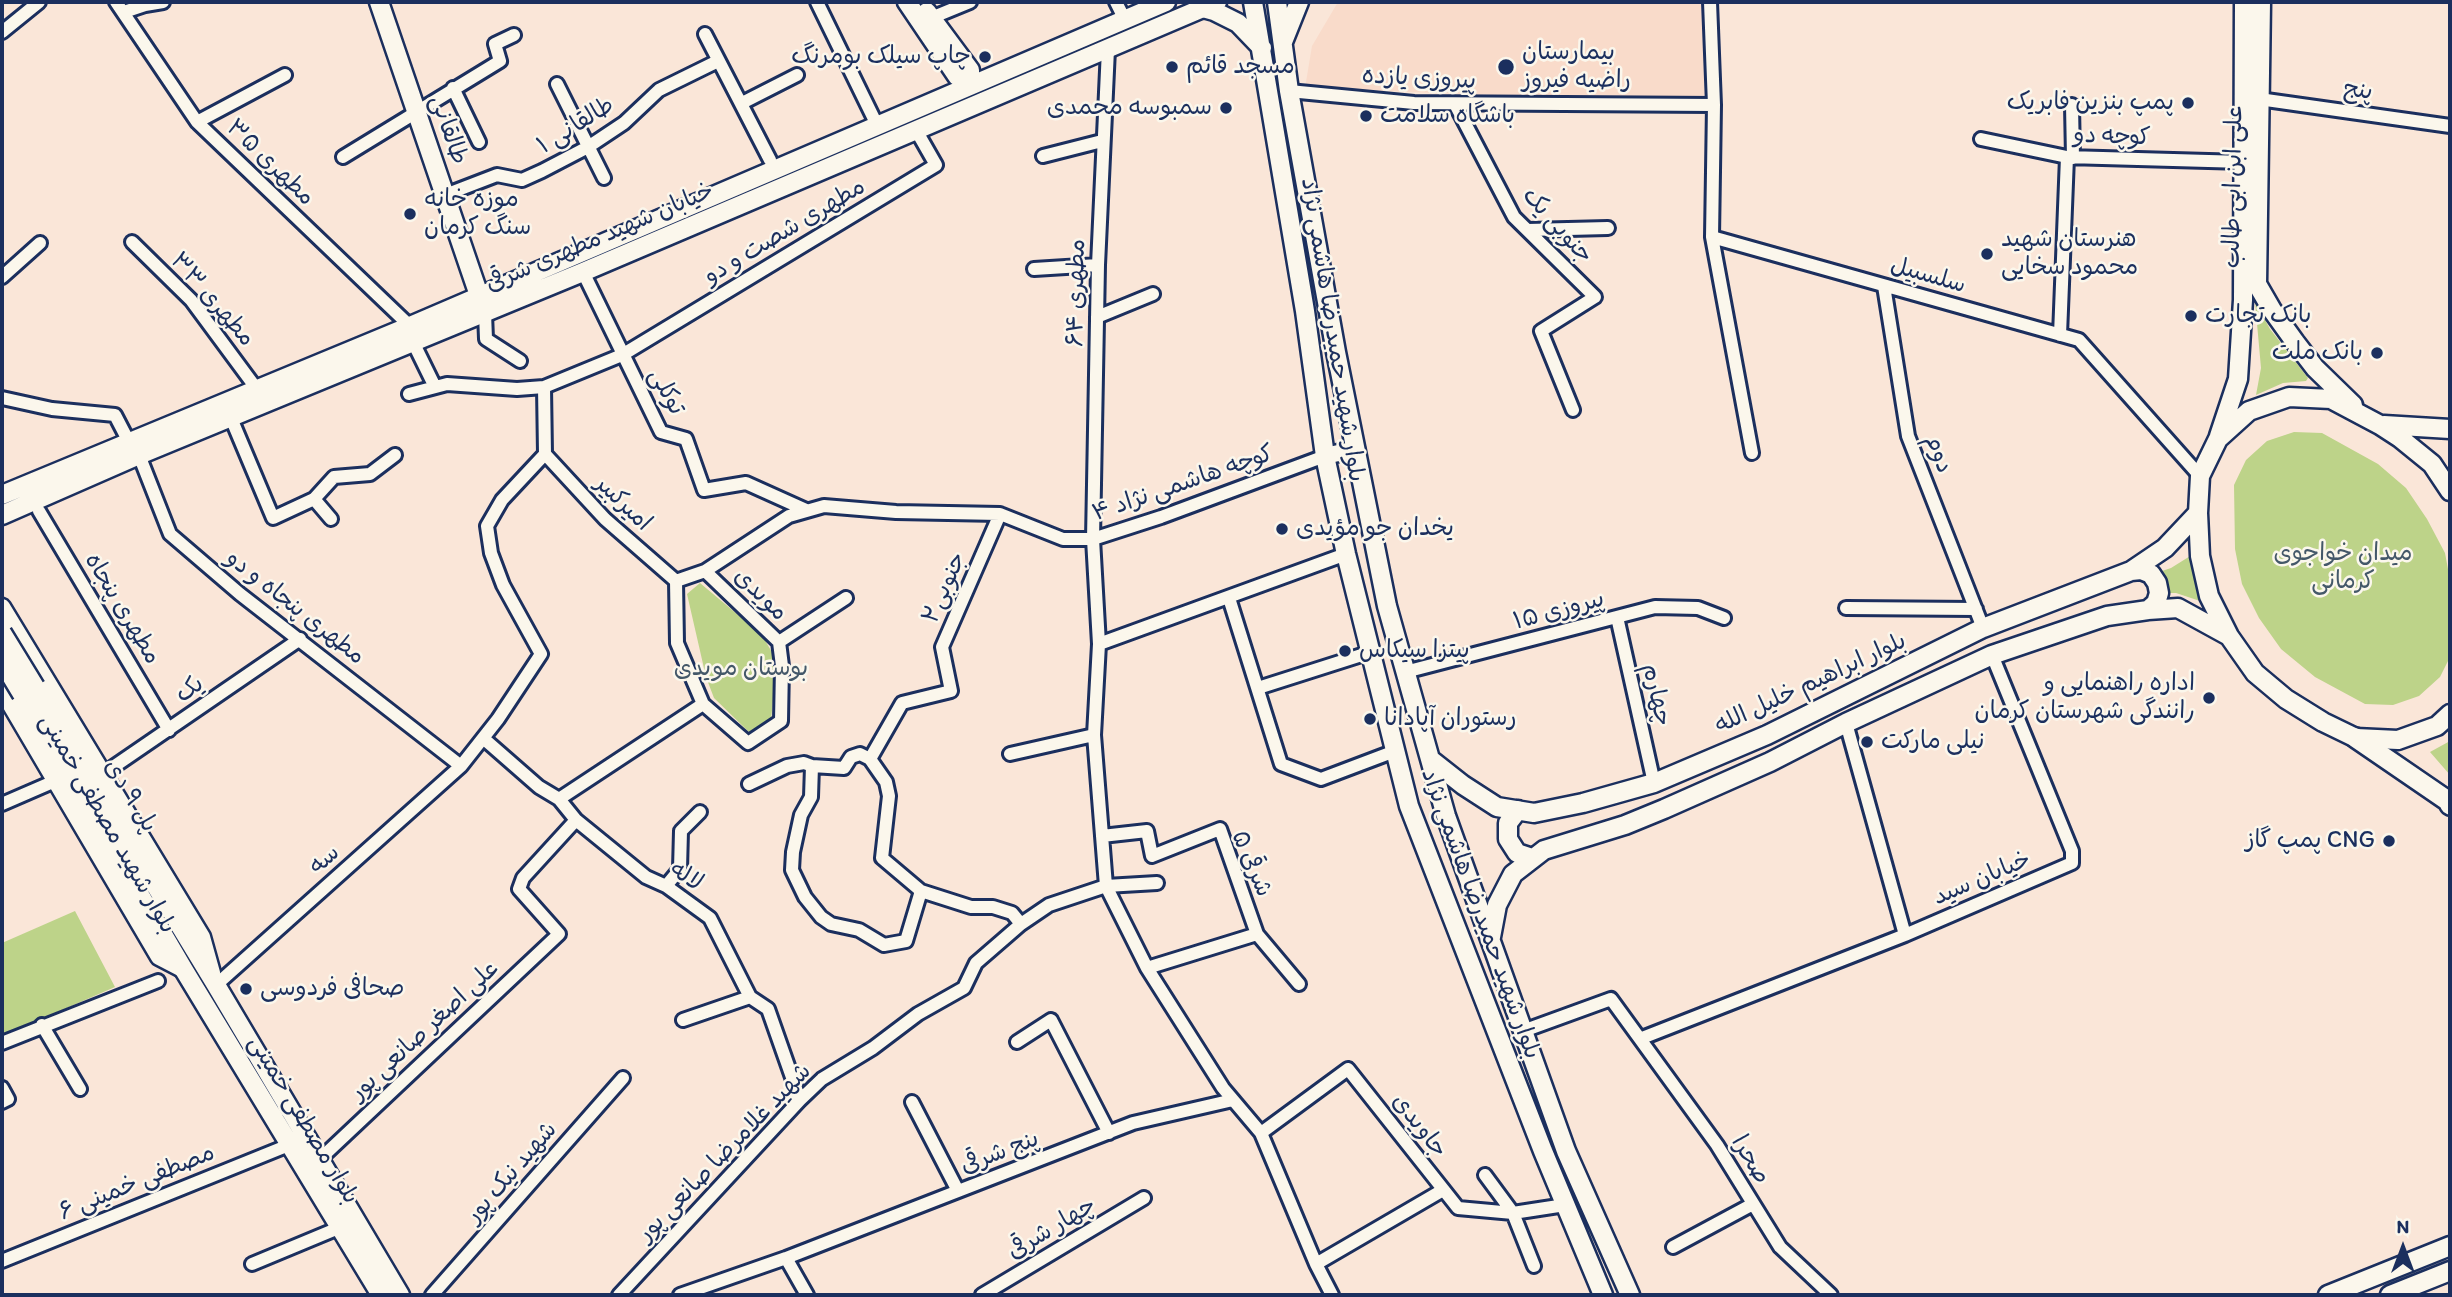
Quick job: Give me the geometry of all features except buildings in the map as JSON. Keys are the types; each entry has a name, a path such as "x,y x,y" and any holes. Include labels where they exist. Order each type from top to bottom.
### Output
{"main road":[{"name":"طالقانی","path":"381,2 482,305"},
{"path":"907,2 957,76 970,86"},
{"path":"921,2 970,70 970,86"},
{"name":"خیابان شهید مطهری شرقی","path":"2,495 134,448 231,418 877,125 1166,2"},
{"name":"بلوار شهید حمیدرضا هاشمی نژاد","path":"1252,2 1262,48 1325,456 1346,554 1409,806 1565,1205 1603,1295"},
{"name":"بلوار شهید حمیدرضا هاشمی نژاد","path":"1277,2 1289,90 1356,449 1387,606 1405,673 1446,816 1566,1151 1630,1295"},
{"path":"1282,45 1299,2"},
{"name":"علی ابن ابی طالب","path":"2218,439 2238,379 2243,300 2244,2"},
{"name":"علی ابن ابی طالب","path":"2260,2 2257,284 2272,310 2309,360 2373,421"},
{"name":"خیابان شهید مطهری شرقی","path":"482,305 583,272 1210,5"},
{"path":"1210,5 1238,23 1262,48"},
{"name":"خیابان شهید مطهری شرقی","path":"2,515 256,388 412,334"},
{"path":"2450,491 2432,464 2400,438 2373,421 2331,399 2289,397 2249,411 2218,439 2200,477 2198,513 2200,556 2209,596 2229,636 2255,673 2286,699 2356,738 2450,805"},
{"path":"2373,421 2450,429"},
{"name":"بلوار ابراهیم خلیل الله","path":"1430,759 1463,786 1497,807 1534,813 1583,803 1654,783 1767,734 1983,628 2131,571 2165,548 2198,513"},
{"path":"2131,571 2141,570 2151,575 2157,583 2159,593 2148,610"},
{"name":"بلوار ابراهیم خلیل الله","path":"1491,941 1497,905 1513,874 1544,850 1625,825 1664,809 1770,762 1846,723 1992,656 2107,616 2148,610 2178,608 2229,636"},
{"name":"پل ۹ دی","path":"2,633 19,693 216,985"},
{"name":"پل ۹ دی","path":"2,661 184,970"},
{"path":"2356,738 2398,740 2437,726 2450,714"},
{"path":"1518,810 1508,823 1508,839 1517,853 1532,858"},
{"name":"بلوار مصطفی خمینی","path":"184,970 381,1295"},
{"name":"بلوار مصطفی خمینی","path":"216,985 400,1295"},
{"path":"2328,1295 2450,1246"},
{"path":"2390,1295 2446,1273"}],"street":[{"path":"2,32 39,2"},
{"path":"120,7 163,2"},
{"path":"817,2 877,125"},
{"path":"931,18 970,2"},
{"path":"1116,2 1125,20"},
{"path":"1710,2 1714,105 1712,237 1752,453"},
{"name":"مطهری ۳۵","path":"120,7 197,122 412,334"},
{"path":"705,34 770,160"},
{"path":"343,157 500,61 495,44 514,35"},
{"name":"مطهری ۶۴","path":"1106,886 1094,735 1099,644 1093,539 1098,265 1108,49"},
{"name":"طالقانی ۱","path":"445,195 497,175 522,180 589,147 624,123 659,90 718,61"},
{"path":"197,122 285,75"},
{"path":"742,103 797,75"},
{"path":"557,84 604,178"},
{"path":"453,88 479,142"},
{"name":"پیروزی یازده","path":"1289,90 1414,103 1714,105"},
{"name":"پنج","path":"2259,99 2450,126"},
{"name":"جنوبی یک","path":"1455,104 1514,217 1595,297 1542,328 1542,335 1573,410"},
{"path":"2060,335 2071,105"},
{"name":"مطهری شصت و دو","path":"622,355 936,165 916,130"},
{"name":"کوچه دو","path":"1981,139 2070,157 2244,162"},
{"path":"1043,156 1102,141"},
{"path":"1528,230 1608,228"},
{"name":"سلسبیل","path":"1712,237 2079,340 2200,477"},
{"name":"مطهری ۳۳","path":"132,242 191,300 256,388"},
{"path":"2,277 40,243"},
{"path":"1034,269 1098,265"},
{"path":"409,394 447,384 517,389 544,387 622,355 583,272"},
{"name":"دوم","path":"1884,286 1908,436 1983,628"},
{"path":"1097,317 1153,295"},
{"path":"482,305 486,339 520,361"},
{"path":"412,334 435,387"},
{"name":"توکلی","path":"622,355 661,432 685,439 704,491 746,483 807,510"},
{"path":"544,387 545,454"},
{"name":"مطهری پنجاه و دو","path":"2,398 52,410 115,415 134,448 170,534 240,594 461,766"},
{"path":"231,418 274,518 314,499 334,477 370,474 395,455"},
{"path":"1325,456 1356,449"},
{"name":"امیرکبیر","path":"545,454 605,519 676,581"},
{"name":"سه","path":"216,985 461,766 541,654 503,585 491,553 487,526 502,500 545,454"},
{"name":"کوچه هاشمی نژاد ۴","path":"807,510 824,506 896,512 1000,514 1063,540 1093,539 1161,517 1325,456"},
{"path":"314,499 331,519"},
{"name":"مویدی","path":"705,570 779,642 782,666 781,722 748,743 704,704 677,643 676,581 705,570 789,516 807,510"},
{"name":"مطهری پنجاه","path":"38,511 169,730"},
{"name":"جنوبی۲","path":"870,759 902,702 951,691 942,647 1000,514"},
{"path":"1099,644 1346,554"},
{"path":"779,642 846,598"},
{"path":"1229,598 1280,764 1321,779 1395,751"},
{"name":"بلوار شهید مصطفی خمینی","path":"2,607 19,693 55,781 159,957 184,970"},
{"name":"پیروزی ۱۵","path":"1405,673 1656,607 1698,608 1724,618"},
{"path":"1846,608 1976,609"},
{"name":"چهارم","path":"1617,617 1654,783"},
{"name":"یک","path":"103,774 300,639"},
{"path":"1258,688 1371,652"},
{"name":"خیابان سید","path":"1846,723 1905,935 2072,863 2072,851 1992,656"},
{"name":"بلوار شهید مصطفی خمینی","path":"19,693 103,774 202,937 216,985"},
{"path":"559,799 704,704"},
{"path":"1010,754 1094,735"},
{"name":"لاله","path":"483,738 539,787 559,799 576,820 646,877 666,886 710,918 750,997 768,1009 800,1100"},
{"path":"749,784 787,766 804,763 844,768 851,757 860,754 870,759 886,782 889,796 881,858 921,891 971,907 993,907 1012,913 1021,924"},
{"path":"812,766 811,797 801,815 792,870 805,897 821,917 831,924 859,930 884,945 906,941 921,891"},
{"path":"2,804 55,781"},
{"path":"666,886 680,869 681,831 701,812"},
{"name":"علی اصغر صانعی پور","path":"320,1159 559,934 519,889 523,878 576,820"},
{"name":"۵ شرقی","path":"1102,836 1147,831 1152,856 1220,829 1257,934 1147,968"},
{"name":"شهید غلامرضا صانعی پور","path":"619,1295 822,1079 873,1048 918,1014 964,988 976,963 1021,924 1049,905 1106,886 1157,883"},
{"path":"1106,886 1147,968 1233,1100 1261,1133 1316,1264 1332,1295"},
{"path":"1257,934 1299,984"},
{"path":"1642,1038 1905,935"},
{"path":"2,1042 159,981"},
{"path":"683,1020 750,997"},
{"name":"صحرا","path":"1523,1031 1611,999 1642,1038 1717,1145 1780,1247 1831,1295"},
{"path":"1017,1042 1051,1020 1109,1133"},
{"path":"42,1025 80,1089"},
{"name":"جاویدی","path":"1261,1133 1348,1069 1458,1208 1513,1213 1565,1205"},
{"name":"شهید نیک پور","path":"432,1295 623,1078"},
{"path":"2,1088 8,1099 2,1102"},
{"name":"پنج شرقی","path":"786,1258 1133,1123 1233,1100"},
{"path":"912,1102 958,1191"},
{"name":"مصطفی خمینی ۶","path":"2,1261 289,1145"},
{"path":"1485,1175 1513,1213 1534,1266"},
{"path":"1316,1264 1443,1190"},
{"name":"چهار شرقی","path":"982,1295 1144,1198"},
{"path":"1673,1247 1753,1204"},
{"path":"252,1264 341,1227"},
{"path":"680,1295 786,1258 807,1295"},
{"path":"2414,1295 2446,1273"}],"shaded area":[{"name":"بیمارستان راضیه فیروز","path":"1338,2 1701,2 1705,103 1305,88 1312,46"}],"green space":[{"path":"2254,290 2259,309 2270,329 2308,378 2306,381 2283,383 2256,395 2261,368"},
{"name":"میدان خواجوی کرمانی","path":"2294,432 2322,433 2378,464 2406,488 2445,553 2450,580 2450,657 2440,677 2419,696 2393,705 2365,704 2315,677 2281,649 2259,618 2242,584 2235,549 2234,485 2246,460 2267,441"},
{"path":"2195,553 2206,603 2176,593 2163,593 2166,588 2165,579 2159,572"},
{"name":"بوستان مویدی","path":"700,583 762,635 777,661 771,720 751,734 714,698 706,677 687,594"},
{"path":"2450,741 2450,775 2430,752"},
{"path":"75,911 115,987 2,1036 2,943"}],"place":[{"name":"چاپ سیلک بومرنگ","path":"985,57"},
{"name":"مسجد قائم","path":"1172,67"},
{"name":"بیمارستان راضیه فیروز","path":"1506,67"},
{"name":"پمپ بنزین فابریک","path":"2188,103"},
{"name":"سمبوسه محمدی","path":"1226,108"},
{"name":"باشگاه سلامت","path":"1366,116"},
{"name":"موزه خانه سنگ کرمان","path":"410,214"},
{"name":"هنرستان شهید محمود سخایی","path":"1987,254"},
{"name":"بانک تجارت","path":"2191,316"},
{"name":"بانک ملت","path":"2377,353"},
{"name":"یخدان جو مؤیدی","path":"1282,529"},
{"name":"پیتزا سیکاس","path":"1345,651"},
{"name":"اداره راهنمایی و رانندگی شهرستان کرمان","path":"2209,698"},
{"name":"رستوران آپادانا","path":"1370,719"},
{"name":"نیلی مارکت","path":"1867,742"},
{"name":"پمپ گاز CNG","path":"2389,841"},
{"name":"صحافی فردوسی","path":"246,989"}]}
